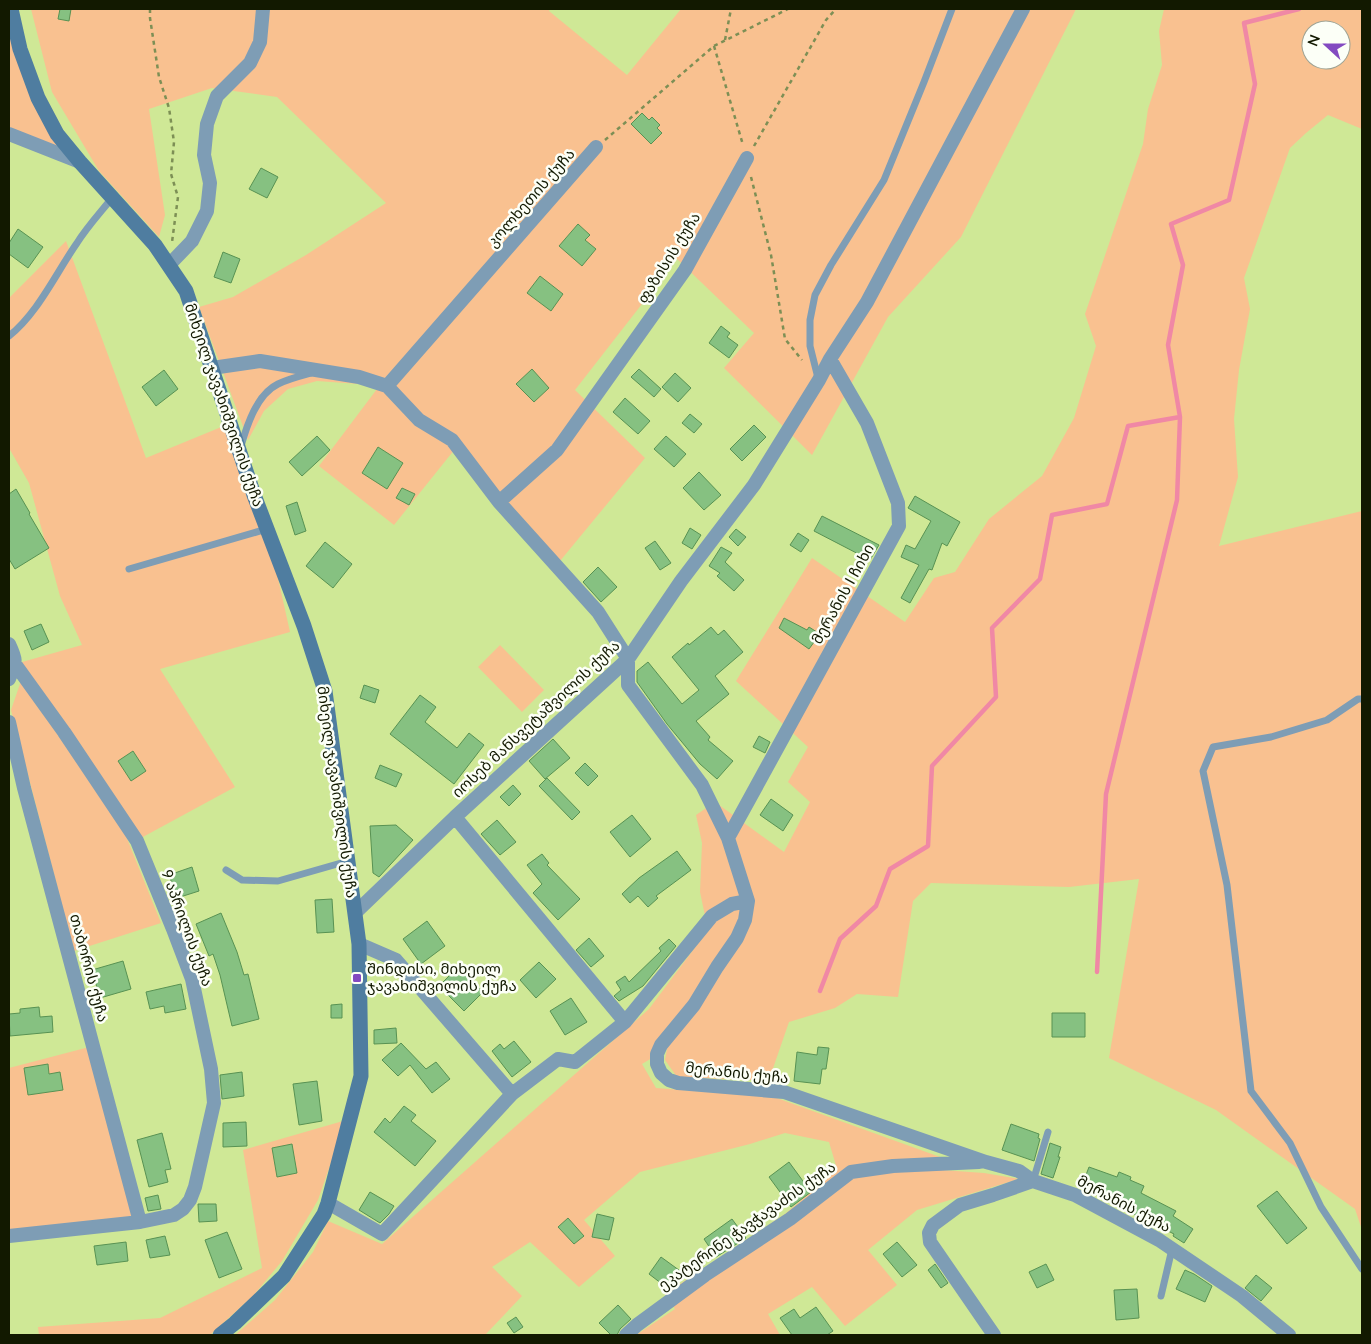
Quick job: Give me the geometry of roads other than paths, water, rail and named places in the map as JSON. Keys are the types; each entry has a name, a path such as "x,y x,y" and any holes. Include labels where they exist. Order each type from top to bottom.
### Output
{"main road":[{"path":"11,9 20,49 38,98 57,134 80,162"},
{"name":"მიხეილ ჯავახიშვილის ქუჩა","path":"80,162 155,245 186,291 267,529 304,626 325,692 359,944 360,1076 328,1203 324,1214 284,1276 220,1335"}],"street":[{"path":"169,265 192,241 207,211 210,183 204,155 207,124 217,96 250,63 260,42 263,9"},
{"name":"იოსებ მანსვეტაშვილის ქუჩა","path":"354,913 455,817 628,659 681,581 754,485 830,359 867,302 1023,9"},
{"name":"მიხეილ ჯავახიშვილის ქუჩა","path":"9,134 80,162"},
{"name":"კოლხეთის ქუჩა","path":"387,386 596,147"},
{"name":"ფაზისის ქუჩა","path":"499,502 557,450 685,270 747,158"},
{"name":"მერანის I ჩიხი","path":"728,838 899,526 898,503 867,423 830,359"},
{"path":"212,368 260,362 359,378 387,386 419,420 452,440 499,502 598,612 628,659 628,685 702,785 728,838 748,901 732,904 712,916 625,1022 576,1062 558,1058 512,1094 382,1234 328,1203"},
{"path":"9,644 15,658 15,664 9,678"},
{"name":"9 აპრილის ქუჩა","path":"9,1236 140,1222 174,1215 183,1209 190,1200 195,1187 214,1103 211,1069 192,979 137,842 64,732 15,664"},
{"name":"თაბორის ქუჩა","path":"9,722 27,798 140,1222"},
{"path":"455,817 625,1022"},
{"name":"მერანის ქუჩა","path":"748,901 745,920 737,938 694,1006 662,1044 657,1054 657,1064 661,1073 669,1080 678,1084 784,1092 1019,1172 1033,1181 1075,1195 1159,1240 1242,1296 1289,1335"},
{"path":"359,944 396,960 512,1094"},
{"name":"ეკატერინე ჭავჭავაძის ქუჩა","path":"626,1335 706,1275 790,1218 851,1172 893,1166 986,1162"},
{"path":"994,1335 930,1242 929,1233 932,1226 960,1205 1033,1181"}],"lane":[{"path":"819,380 810,346 810,320 815,295 831,265 884,180 952,9"},
{"path":"9,336 18,329 46,293 77,242 112,197"},
{"path":"240,451 246,426 261,398 276,385 317,371"},
{"path":"129,569 267,529"},
{"path":"1362,699 1358,699 1327,720 1270,737 1213,747 1203,771 1227,885 1251,1091 1290,1143 1321,1207 1362,1269"},
{"path":"226,870 242,880 278,881 348,860"},
{"path":"1033,1181 1048,1132"},
{"path":"1161,1296 1172,1249"}],"waterway":[{"path":"820,991 840,939 876,906 890,869 928,846 932,766 996,697 992,628 1040,579 1052,515 1107,504 1128,426 1180,417 1168,345 1183,265 1171,224 1229,200 1255,84 1244,23 1299,9"},
{"path":"1097,972 1106,794 1177,500 1180,417"}],"place":[{"name":"შინდისი, მიხეილ ჯავახიშვილის ქუჩა","path":"357,978"}]}
